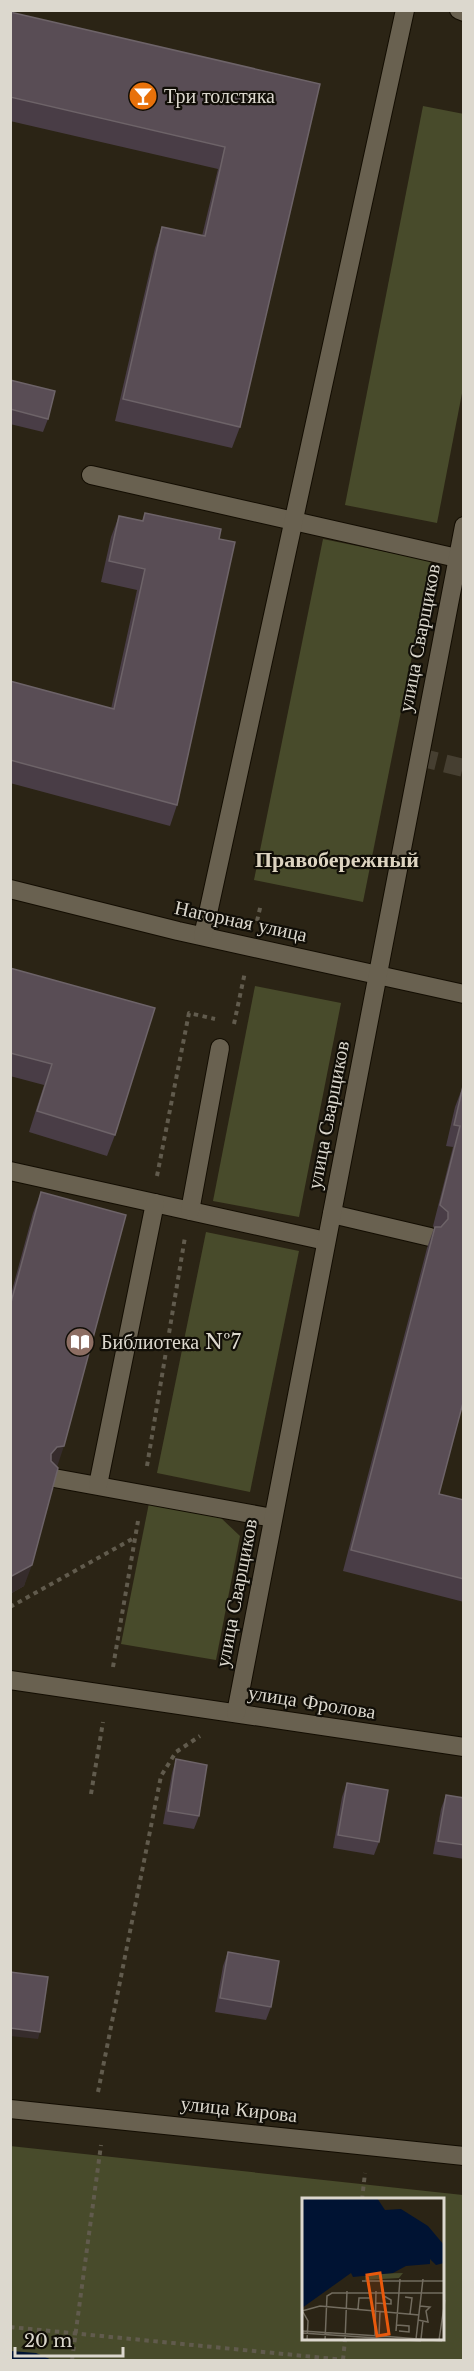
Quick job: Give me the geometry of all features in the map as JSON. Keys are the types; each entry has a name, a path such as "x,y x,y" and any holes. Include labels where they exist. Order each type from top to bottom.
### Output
{"street":[{"path":"203,936 405,10"},
{"path":"459,10 464,12"},
{"path":"91,475 457,558"},
{"name":"улица Сварщиков","path":"236,1713 378,974 458,585 457,558 464,526"},
{"name":"Нагорная улица","path":"10,889 203,936 464,994"},
{"path":"190,1211 220,1048"},
{"path":"10,1171 326,1241"},
{"path":"98,1485 155,1203"},
{"path":"332,1214 430,1237"},
{"path":"54,1478 273,1518"},
{"name":"улица Фролова","path":"10,1680 464,1748"},
{"name":"улица Кирова","path":"10,2109 464,2156"}],"path":[{"path":"156,1180 189,1012 234,1024 261,904"},
{"path":"91,1794 190,1211"},
{"path":"10,1607 135,1537"},
{"path":"93,2116 161,1776 176,1752 236,1713"},
{"path":"72,2361 101,2141"},
{"path":"362,2198 365,2169"},
{"path":"10,2328 344,2360 345,2341"}],"green space":[{"path":"423,106 464,114 463,388 437,523 345,505"},
{"path":"323,539 431,561 363,902 254,880"},
{"path":"255,986 341,1003 299,1217 213,1201"},
{"path":"206,1232 299,1251 250,1492 157,1473"},
{"path":"149,1503 221,1518 240,1536 216,1660 121,1644"},
{"path":"10,2146 463,2195 463,2360 40,2360 11,2358"}],"water":[{"path":"11,2351 36,2353 52,2360 11,2360"}],"building":[{"path":"10,12 320,84 240,427 123,399 162,227 205,236 225,147 10,97"},
{"path":"10,380 55,391 48,419 10,409"},
{"path":"145,513 221,529 219,539 235,542 177,805 10,760 10,681 114,709 145,569 109,561 119,516 143,521"},
{"path":"10,968 155,1008 115,1135 37,1111 52,1064 10,1053"},
{"path":"463,1086 464,1399 439,1494 464,1500 464,1579 351,1550 435,1227 441,1227 448,1219 448,1212 440,1205 460,1126 454,1125"},
{"path":"41,1192 126,1215 64,1446 57,1447 51,1454 51,1461 58,1468 32,1565 10,1577 10,1306"},
{"path":"176,1759 207,1765 199,1816 168,1811"},
{"path":"347,1783 388,1790 379,1842 338,1835"},
{"path":"446,1795 464,1798 464,1845 438,1841"},
{"path":"228,1952 279,1961 271,2007 220,1998"},
{"path":"10,1972 48,1977 40,2032 10,2028"}],"tunnel":[{"path":"419,757 464,768"}],"place":[{"name":"Три толстяка","path":"143,96"},
{"name":"Библиотека №7","path":"80,1342"}],"district":[{"name":"Правобережный","path":"337,859"}]}
